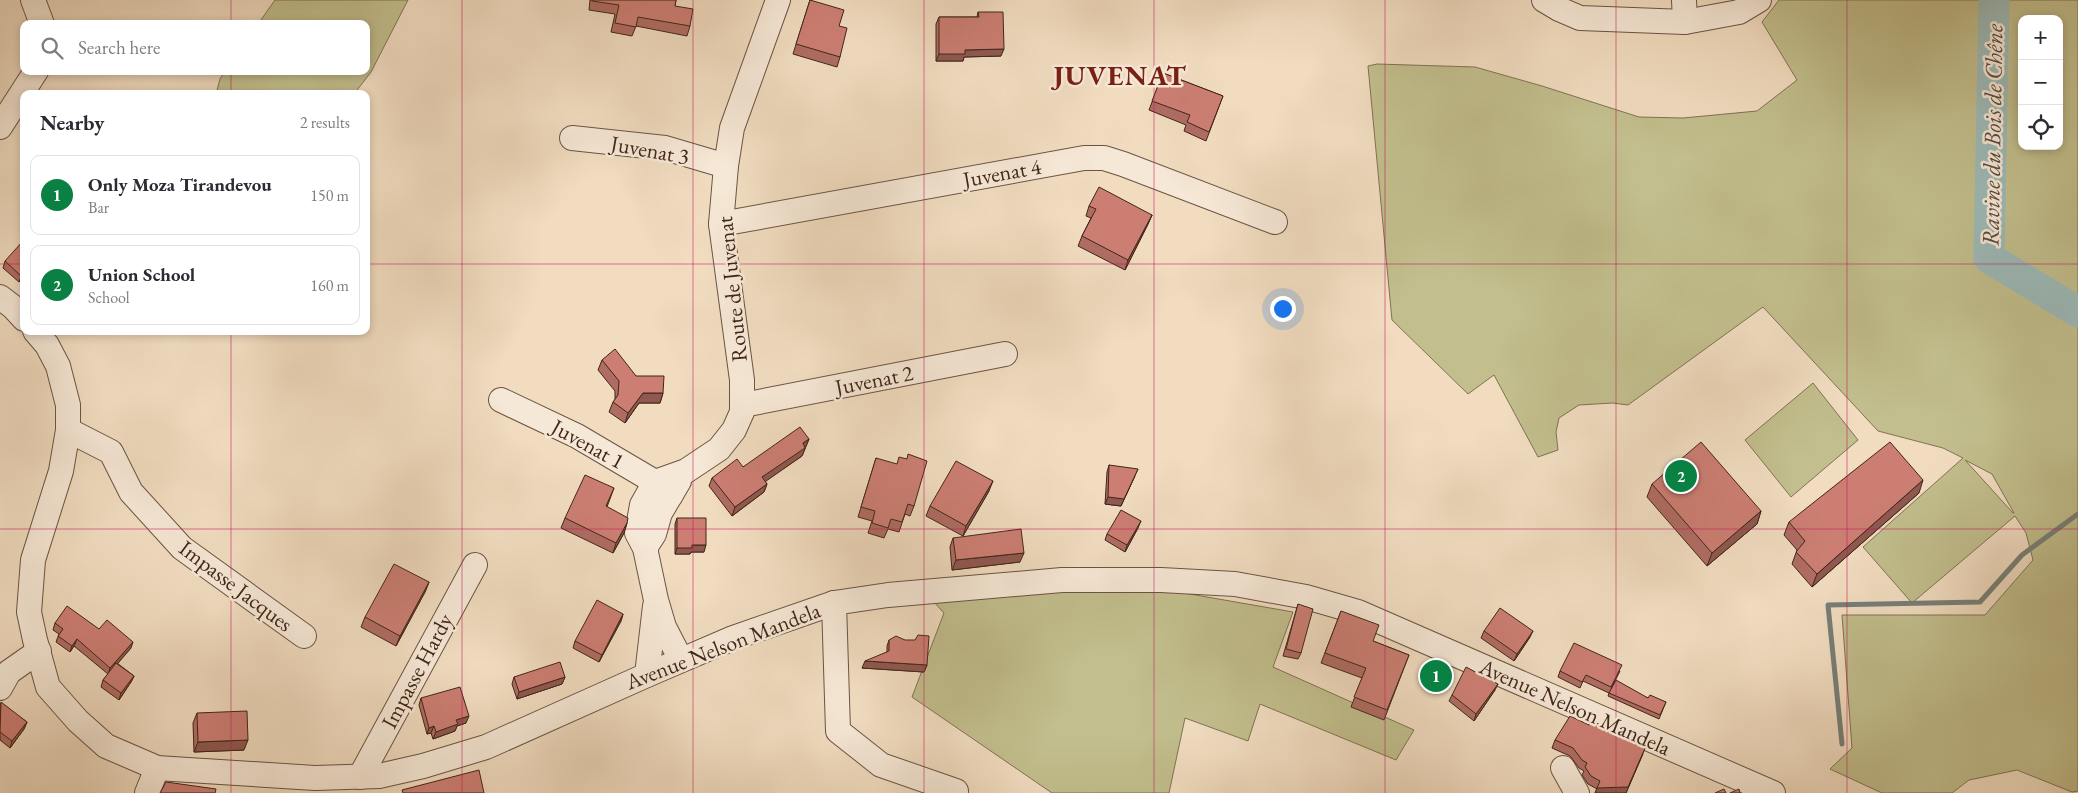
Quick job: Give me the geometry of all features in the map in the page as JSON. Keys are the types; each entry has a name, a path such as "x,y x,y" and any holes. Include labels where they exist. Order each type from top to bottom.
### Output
{"street":[{"path":"33,0 40,20"},
{"name":"Route de Juvenat","path":"681,660 664,627 645,548 654,534 660,513 663,488 719,449 734,430 743,406 742,380 721,224 726,166 732,128 778,0"},
{"path":"1544,0 1580,18 1684,11 1739,12 1758,0"},
{"path":"24,90 33,75"},
{"path":"0,127 20,96"},
{"name":"Juvenat 3","path":"572,138 665,148 726,166"},
{"name":"Juvenat 4","path":"721,224 1084,158 1104,158 1123,164 1275,222"},
{"path":"0,297 20,315"},
{"name":"Avenue Nelson Mandela","path":"38,335 47,345 58,366 68,405 68,430 61,471 33,560 29,612 48,687 78,721 106,746 156,768 256,784 315,778 373,782 486,747 647,674 734,638 834,603 888,595 1062,580 1161,580 1236,584 1306,597 1358,612 1765,792"},
{"name":"Juvenat 2","path":"743,406 1005,354"},
{"name":"Juvenat 1","path":"501,400 577,436 663,488"},
{"name":"Impasse Jacques","path":"68,430 111,452 131,492 182,548 304,636"},
{"name":"Impasse Hardy","path":"373,782 474,565"},
{"name":"Route de Juvenat","path":"647,674 656,600"},
{"path":"834,603 838,731 881,764 956,791"},
{"path":"0,688 9,672 39,652"},
{"path":"147,793 156,768"},
{"path":"1563,768 1578,793"}],"shaded area":[{"path":"275,0 408,0 370,73 370,20 261,20"},
{"path":"1779,0 1988,0 1979,265 2078,321 2078,791 2072,792 2017,770 1969,780 1952,793 1882,793 1830,769 1852,748 1842,615 1985,615 2033,560 2026,533 2015,516 1912,603 1863,547 1963,458 1943,448 1878,431 1763,307 1628,405 1613,403 1579,405 1559,418 1556,432 1558,450 1538,457 1494,375 1468,394 1392,320 1368,66 1377,64 1475,67 1639,117 1683,118 1757,111 1797,80 1762,22","holes":["1965,460 1992,474 2014,513"]},
{"path":"2005,0 2078,0 2078,298 1998,249"},
{"path":"222,75 369,75 357,90 217,90"},
{"path":"1813,383 1858,440 1791,497 1745,440"},
{"path":"1144,586 1293,612 1273,667 1414,730 1396,760 1260,704 1248,741 1185,718 1169,793 1052,793 912,697 944,613 933,601"}],"building":[{"path":"592,0 676,0 675,6 693,9 690,26 638,17 636,27 615,23 619,5"},
{"path":"810,0 844,10 839,26 847,28 840,57 796,44"},
{"path":"978,12 1003,12 1004,49 965,50 965,54 939,54 939,17 979,17"},
{"path":"1163,73 1223,96 1209,132 1187,122 1190,115 1152,101"},
{"path":"1099,187 1152,215 1128,260 1082,236 1096,209 1089,206"},
{"path":"20,244 20,275 5,261"},
{"path":"615,349 636,376 664,376 663,393 643,393 628,413 613,402 618,395 619,381 602,360"},
{"path":"800,427 809,439 803,443 805,448 762,477 767,484 735,507 712,478 737,459 743,467"},
{"path":"1701,442 1761,511 1712,553 1652,484"},
{"path":"1890,442 1923,480 1817,574 1796,552 1805,541 1789,522"},
{"path":"908,454 927,461 914,506 908,504 902,522 891,519 888,528 872,523 875,511 861,507 876,458 897,464 899,457 907,459"},
{"path":"956,461 993,481 966,526 930,506"},
{"path":"1109,465 1138,469 1124,499 1108,497"},
{"path":"585,475 614,488 606,506 628,518 616,543 565,518"},
{"path":"1121,510 1141,521 1127,545 1107,534"},
{"path":"677,518 706,518 706,545 692,545 692,548 677,548"},
{"path":"1021,529 1024,553 956,560 953,538"},
{"path":"394,564 429,582 400,636 365,617"},
{"path":"597,600 623,614 602,655 575,641"},
{"path":"1298,604 1313,609 1301,653 1286,649"},
{"path":"67,606 99,629 107,620 133,642 110,668 77,639 72,646 58,636 63,629 55,623"},
{"path":"1500,608 1533,631 1517,654 1484,631"},
{"path":"1341,611 1379,625 1373,641 1409,655 1387,710 1354,697 1366,668 1325,653"},
{"path":"918,635 929,636 927,665 865,661 889,651 889,640 896,636 905,640 915,640"},
{"path":"1574,643 1622,665 1611,687 1586,675 1582,682 1560,671"},
{"path":"560,662 565,677 519,692 514,677"},
{"path":"116,663 134,676 121,693 103,680"},
{"path":"1466,667 1498,684 1476,714 1452,695"},
{"path":"1616,680 1648,698 1650,695 1666,702 1660,715 1609,693"},
{"path":"460,687 469,716 456,720 458,724 436,732 434,726 429,728 421,698"},
{"path":"1,702 27,722 12,741 0,732"},
{"path":"247,711 248,740 198,742 197,713"},
{"path":"1570,716 1589,725 1592,721 1646,746 1628,787 1597,788 1600,781 1591,776 1585,767 1587,763 1582,760 1573,748 1555,740"},
{"path":"479,770 484,793 403,793 402,790"},
{"path":"166,782 216,789 215,793 160,793"},
{"path":"1724,789 1726,793 1715,793"},
{"path":"1739,789 1740,793 1730,793"}],"waterway":[{"name":"Ravine du Bois de Chêne","path":"1994,0 1989,258 2078,312"},
{"path":"1842,744 1828,605 1980,602 2022,555 2078,514"}],"place":[{"name":"Union School","path":"1681,476"},
{"name":"Only Moza Tirandevou","path":"1436,676"}],"district":[{"name":"JUVENAT","path":"1120,75"}]}
